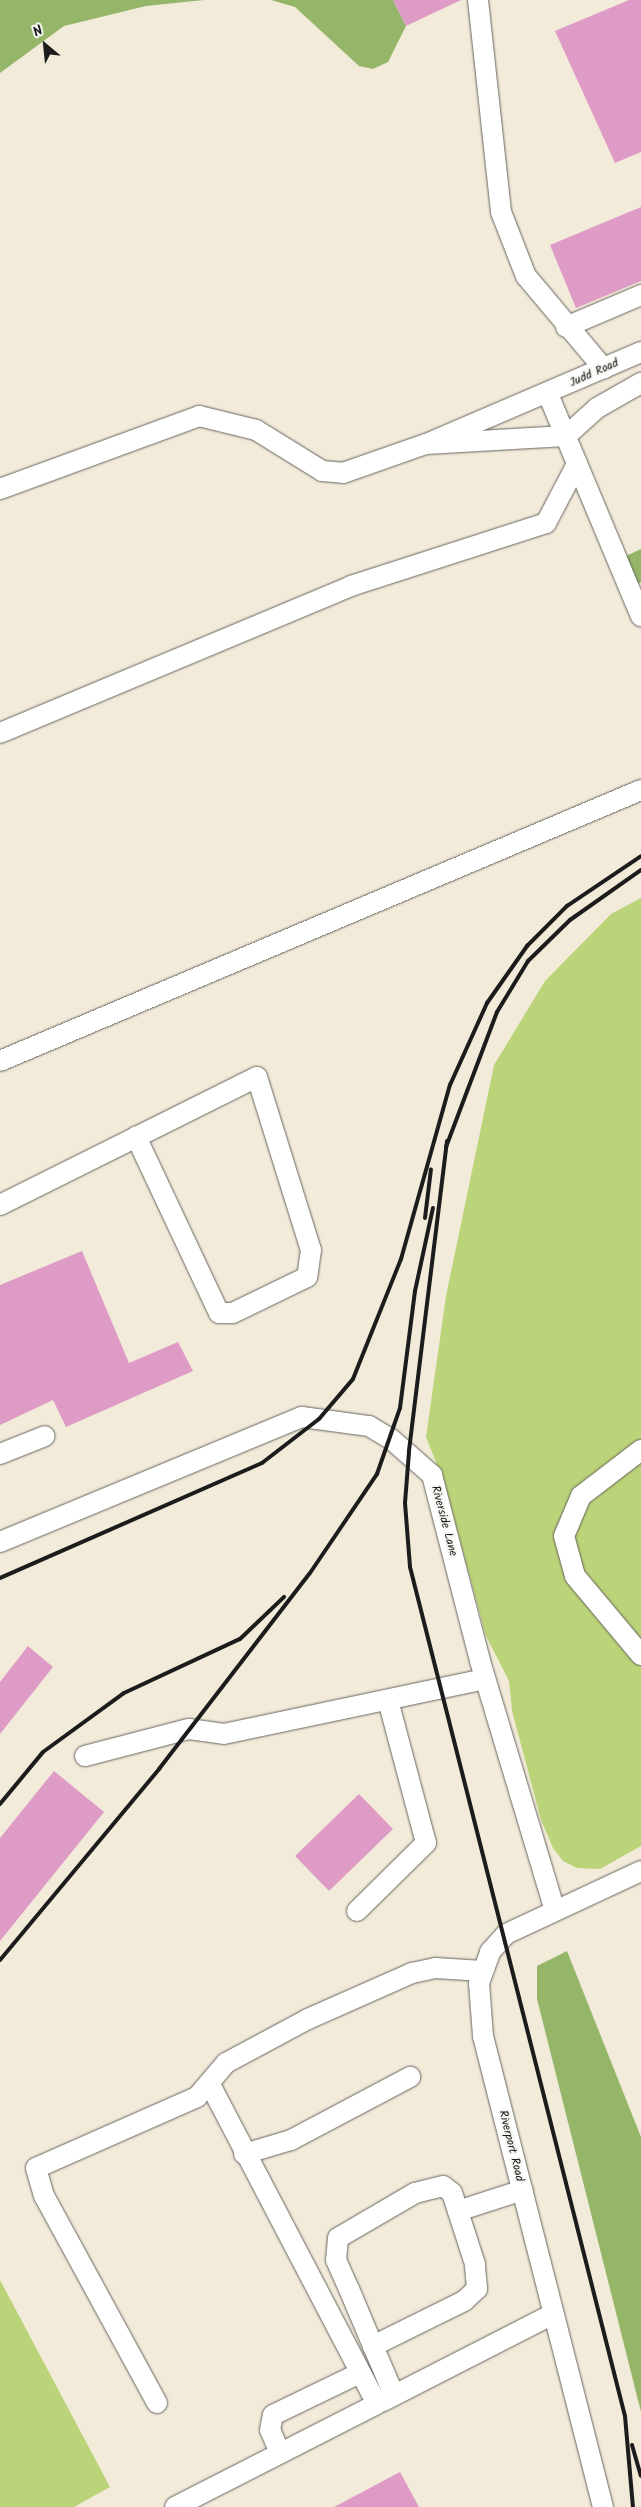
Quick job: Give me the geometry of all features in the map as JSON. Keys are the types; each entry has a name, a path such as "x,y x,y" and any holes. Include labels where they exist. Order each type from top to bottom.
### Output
{"street":[{"path":"478,0 500,212 526,276 566,327 604,368"},
{"path":"566,327 641,295"},
{"name":"Judd Road","path":"426,444 548,394 641,352"},
{"path":"0,489 199,416 256,430 322,470 336,472 426,444 566,436 597,408 641,383"},
{"path":"548,394 641,616"},
{"path":"0,733 351,586 546,523 577,464"},
{"path":"0,1061 641,790"},
{"path":"0,1205 136,1137 257,1077 311,1250 307,1277 233,1313 219,1312 136,1137"},
{"name":"Riverside Lane","path":"0,1542 302,1417 369,1426 409,1452 432,1475 485,1679 554,1908"},
{"path":"0,1454 45,1436"},
{"path":"641,1450 581,1496 564,1536 575,1576 641,1655"},
{"path":"86,1756 190,1729 224,1734 485,1679"},
{"path":"357,1911 426,1843 388,1700"},
{"name":"Riverport Road","path":"603,2507 483,2036 479,1983 502,1937 554,1908 641,1871"},
{"path":"157,2403 44,2196 36,2168 197,2097 210,2085 226,2063 308,2019 412,1973 435,1968 483,1972"},
{"path":"244,2154 291,2140 410,2077"},
{"path":"210,2085 244,2154 360,2373 386,2399"},
{"path":"373,2346 464,2301 477,2289 475,2264 452,2193 437,2187 415,2193 338,2238 336,2260 373,2346 386,2399"},
{"path":"458,2211 523,2190"},
{"path":"175,2507 553,2314"},
{"path":"280,2453 270,2430 272,2415 360,2373"}],"green space":[{"path":"0,0 204,0 146,6 64,26 0,73"},
{"path":"271,0 393,0 406,26 388,62 373,69 359,66 295,7"},
{"path":"641,549 641,582 635,585 626,556"},
{"path":"641,898 641,1846 600,1869 577,1868 563,1861 553,1848 541,1820 512,1711 509,1681 486,1636 445,1485 426,1437 446,1296 494,1065 545,981 611,914"},
{"path":"567,1951 641,2137 641,2412 537,1999 537,1966"},
{"path":"0,2280 110,2487 74,2507 0,2507"}],"building":[{"path":"393,0 461,0 406,26"},
{"path":"629,0 641,0 641,152 615,163 555,31"},
{"path":"641,207 641,281 576,308 550,245"},
{"path":"82,1251 129,1363 178,1342 193,1371 66,1427 53,1400 0,1425 0,1285"},
{"path":"28,1646 53,1667 0,1734 0,1682"},
{"path":"54,1771 104,1812 0,1941 0,1838"},
{"path":"359,1794 393,1829 329,1891 295,1856"},
{"path":"400,2472 419,2507 334,2507"}],"railway":[{"path":"0,1578 262,1463 319,1419 353,1379 401,1259 450,1085 487,1003 527,946 567,906 641,856"},
{"path":"446,1147 497,1012 528,961 570,920 641,870"},
{"path":"447,1141 409,1452 405,1503 410,1567 625,2416 633,2507"},
{"path":"425,1218 431,1169"},
{"path":"0,1960 159,1769 310,1573 377,1474 400,1408 415,1291 433,1208"},
{"path":"0,1804 43,1752 124,1693 240,1639 284,1597"},
{"path":"632,2445 641,2476"}]}
